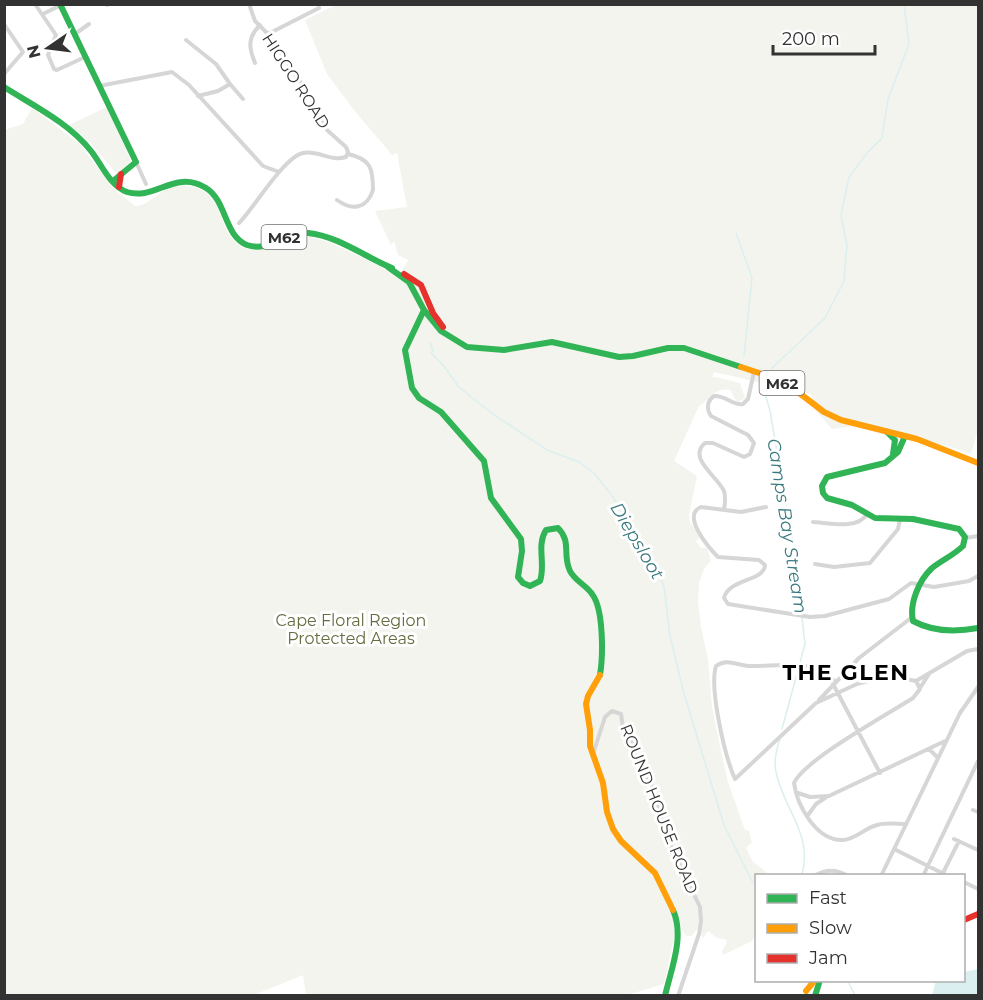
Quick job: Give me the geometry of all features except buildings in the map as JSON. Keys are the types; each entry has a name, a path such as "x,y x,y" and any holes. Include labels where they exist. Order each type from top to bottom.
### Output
{"main road":[{"path":"61,5 136,162 113,181"},
{"path":"4,87 80,140 119,187"},
{"path":"119,187 121,174"},
{"name":"M62","path":"119,187 136,194 148,192 176,181 197,183 218,197 234,235 248,245 264,246 291,234 308,233 350,248 421,285 437,320 449,333 462,342 485,350"},
{"name":"M62","path":"388,267 407,280 432,321 452,339 467,346 485,350 504,350 552,342 619,357 678,347 699,351 783,383 824,412 839,419 917,439 978,463"},
{"path":"421,285 416,288 417,296 423,300 426,297"},
{"path":"426,297 424,310 405,350 412,387 419,398 442,413 484,461 492,500 517,531 521,541 522,552 517,574 519,579 530,586 540,581 543,572 541,538 546,530 558,528 567,538 567,562 570,573 594,597 600,619 601,662 599,678 586,704 592,755 603,783 607,814 613,829 622,843 655,873 677,920 676,948 665,996"},
{"path":"887,432 895,443 893,454"},
{"path":"880,464 893,454 903,436"},
{"path":"903,436 896,456 887,462 824,479 823,493 827,498 852,505 877,518 900,518 956,527 962,531 965,538 960,549 928,572 911,609 911,618 916,624 925,627 950,629 978,627"},
{"path":"804,993 817,982"},
{"path":"804,993 815,994"}],"street":[{"path":"35,4 56,35 48,55 54,69 57,70 85,57"},
{"name":"HIGGO ROAD","path":"238,223 279,172 300,154 310,153 340,159 348,154 347,148 327,130 309,95 260,25 249,4"},
{"path":"43,14 61,5"},
{"path":"268,34 319,8"},
{"path":"4,24 23,52 4,74"},
{"path":"74,34 89,24"},
{"path":"255,63 249,42 260,25"},
{"path":"186,40 216,64 243,99"},
{"path":"99,86 170,72 185,82 263,165 279,172"},
{"path":"198,96 218,91 230,84"},
{"path":"337,200 352,207 359,207 373,193 369,163 362,158 348,154"},
{"path":"136,162 146,184"},
{"path":"724,510 724,491 702,461 699,454 700,449 705,443 713,443 744,457 750,454 754,443 748,435 711,416 708,403 714,396 721,396 735,404 743,404 748,399 755,372"},
{"path":"766,507 741,512 701,507 693,514 693,522 714,554 722,558 759,560 765,567 761,574 743,580 725,592 725,601 730,605 825,616 889,599 911,583 934,587 969,581 978,576"},
{"path":"813,522 855,523 863,520 867,514"},
{"path":"816,564 834,567 870,563 898,529 900,518"},
{"path":"965,538 978,536"},
{"path":"880,773 834,683 829,676 796,665 746,666 727,661 716,666 714,678 718,714 735,779 816,703 834,683 859,658 911,618"},
{"path":"916,681 967,651 978,649"},
{"path":"906,824 881,824 853,838 841,840 819,832 807,816 794,783 799,775 819,758 913,698 930,673"},
{"path":"816,703 857,684 880,679 904,677 916,681 920,689"},
{"path":"882,874 946,740 960,713 978,687"},
{"name":"ROUND HOUSE ROAD","path":"592,755 595,753 605,717 612,711 619,712 623,728 633,741 636,762 651,783 669,842 685,880 698,901 701,916 699,934 678,996"},
{"path":"807,816 816,804 829,796 946,740"},
{"path":"929,749 938,758"},
{"path":"924,874 978,761"},
{"path":"797,793 810,797 829,796"},
{"path":"973,810 978,812"},
{"path":"894,849 943,873 957,840 978,850"},
{"path":"818,874 834,870 843,874"}],"green space":[{"name":"Cape Floral Region Protected Areas","path":"336,5 978,5 978,430 971,454 945,445 921,444 884,429 862,425 832,429 815,410 811,394 714,372 712,377 740,383 745,398 738,402 731,390 721,390 699,406 674,461 697,476 689,515 690,522 700,537 696,541 701,548 707,548 711,561 704,569 699,583 698,602 708,659 712,707 728,782 745,830 749,831 752,842 746,848 753,862 769,874 755,874 755,937 752,941 723,955 722,951 727,942 725,939 717,938 708,931 703,938 698,928 692,936 686,936 682,931 680,920 674,918 675,934 664,984 627,995 306,995 303,975 254,995 5,995 4,130 23,124 32,108 80,144 113,188 135,206 147,203 171,188 188,186 201,189 216,204 234,241 243,247 259,250 295,237 313,237 351,252 399,277 408,260 398,255 394,241 391,245 375,211 407,207 397,153 392,155 327,74 305,20"},
{"path":"107,107 131,161 117,174 87,139 69,125"}],"shaded area":[{"path":"978,969 978,995 932,995 936,982 965,982 965,972"}],"waterway":[{"name":"Camps Bay Stream","path":"771,369 825,318 844,281 847,246 841,215 849,177 882,138 888,99 909,44 904,4"},
{"name":"Camps Bay Stream","path":"736,233 752,278 744,356"},
{"name":"Diepsloot","path":"430,343 433,351 431,353 459,387 490,412 547,450 579,462 594,473 613,497 641,541 664,586 670,636 683,690 724,825 755,883"},
{"name":"Camps Bay Stream","path":"765,393 797,566 802,614"},
{"name":"Camps Bay Stream","path":"782,729 805,644 802,618"},
{"name":"Camps Bay Stream","path":"780,739 775,766 781,788 801,835 804,847 802,874"},
{"name":"Diepsloot","path":"848,982 855,995"}],"traffic: fast":[{"path":"60,4 136,162 113,181"},
{"path":"4,87 72,132 91,151 111,180 127,192 137,194 175,183 195,183 213,194 234,234 247,245 263,246 293,235 308,233 341,242 392,268"},
{"path":"388,267 409,282 424,310 441,331 467,347 504,350 552,342 619,357 668,348 684,348 741,367"},
{"path":"424,310 405,350 412,388 419,398 441,412 484,461 491,498 521,539 522,551 518,577 523,583 530,586 540,581 542,575 541,549 546,530 558,528 562,533 565,538 570,571 592,594 599,610 602,645 600,675"},
{"path":"887,432 895,440 893,454"},
{"path":"905,436 898,452 885,463 827,477 822,486 823,493 827,498 852,505 875,518 913,519 959,529 965,537 963,546 932,568 923,579 912,607 913,621 945,630 978,628"},
{"path":"665,996 677,942 678,931 673,910"},
{"path":"815,996 819,982"}],"traffic: slow":[{"path":"741,367 774,378 794,389 824,412 841,420 917,439 978,463"},
{"path":"600,675 586,704 590,746 603,783 607,812 613,829 621,841 655,873 673,910"},
{"path":"806,991 813,982"}],"traffic: jam":[{"path":"119,187 121,174"},
{"path":"404,274 421,285 433,313 443,327"},
{"path":"965,920 978,914"}],"district":[{"name":"THE GLEN","path":"846,672"}]}
